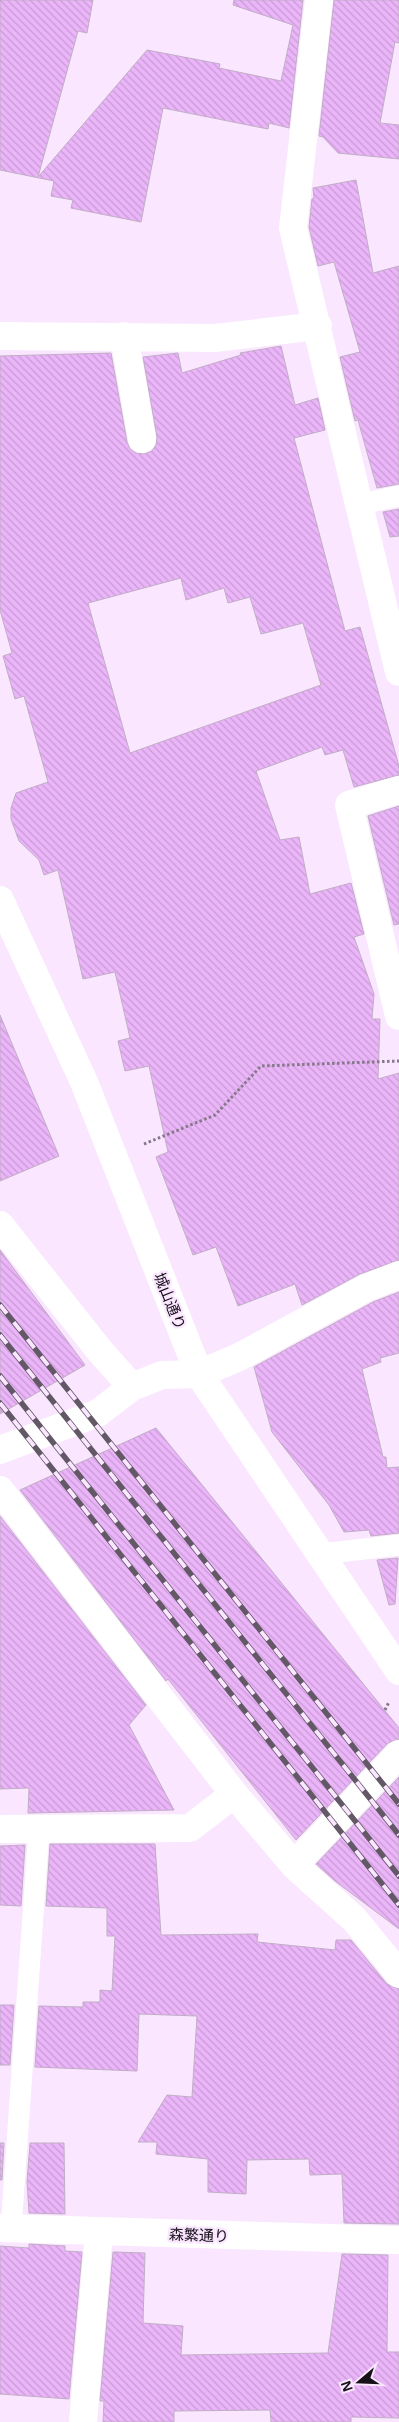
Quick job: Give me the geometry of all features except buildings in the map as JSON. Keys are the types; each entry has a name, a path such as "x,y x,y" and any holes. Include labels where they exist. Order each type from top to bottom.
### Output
{"street":[{"path":"319,0 293,228 318,326 399,672"},
{"path":"0,336 215,338 318,326"},
{"path":"124,336 142,439"},
{"path":"399,790 349,805 399,1016"},
{"name":"城山通り","path":"0,900 84,1082 199,1374 399,1671"},
{"path":"0,1225 100,1351 132,1387"},
{"path":"0,1450 98,1413 132,1387 162,1375 199,1374 239,1357 366,1288 399,1275"},
{"path":"0,1490 234,1794 294,1865 355,1920 399,1974"},
{"path":"294,1865 399,1754"},
{"path":"0,1829 190,1828 234,1794"},
{"name":"森繁通り","path":"5,2229 399,2240"},
{"path":"83,2422 99,2232"}],"lane":[{"path":"360,504 399,496"},
{"path":"321,1554 399,1545"},
{"path":"5,2229 39,1830"}],"path":[{"path":"113,1156 215,1115 261,1066 399,1061"}],"railway":[{"path":"0,1305 399,1804"},
{"path":"0,1335 399,1835"},
{"path":"0,1376 399,1876"},
{"path":"0,1403 399,1905"}]}
